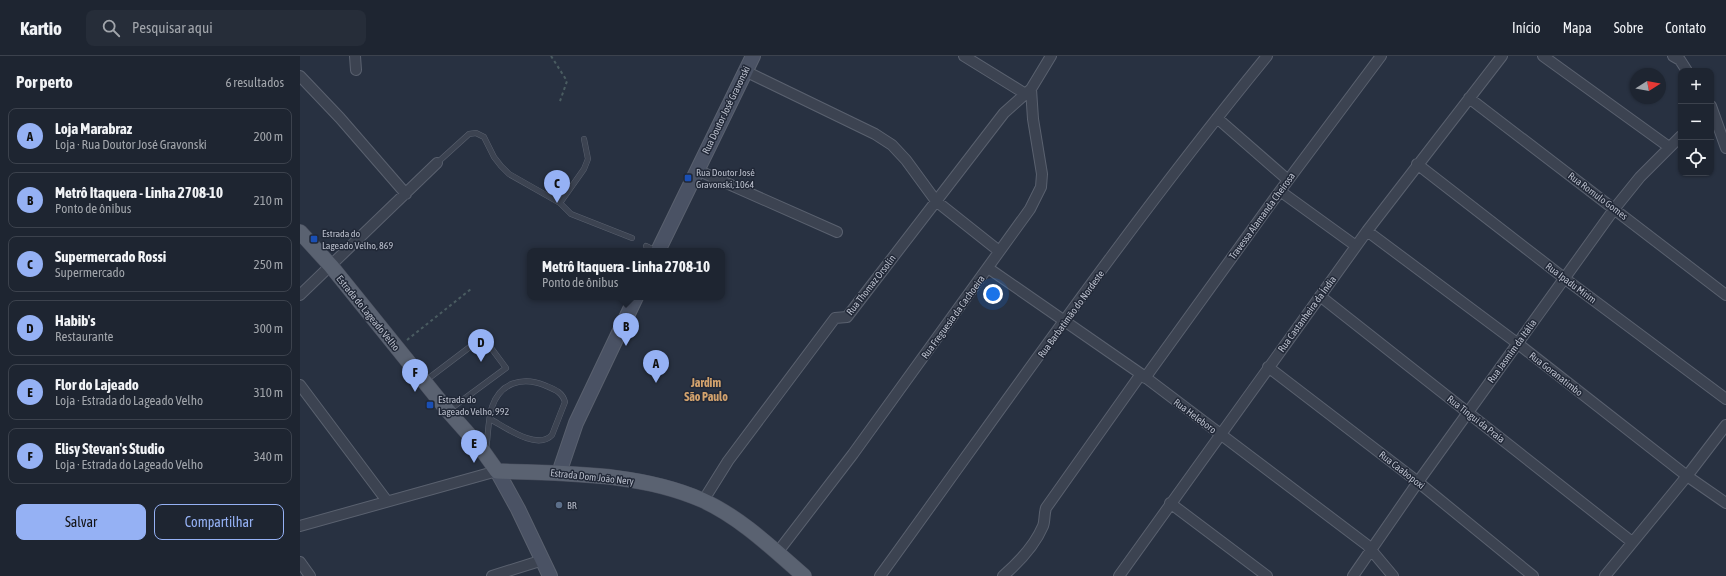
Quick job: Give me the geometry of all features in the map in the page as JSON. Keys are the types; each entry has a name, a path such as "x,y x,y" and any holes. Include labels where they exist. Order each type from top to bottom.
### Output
{"main road":[{"name":"Estrada do Lageado Velho","path":"300,232 331,266 424,382 486,455 497,471"},
{"name":"Estrada Dom João Nery","path":"497,471 559,473 619,478 650,484 703,500 743,525 804,576"}],"street":[{"path":"355,56 356,70"},
{"name":"Rua Doutor José Gravonski","path":"655,248 697,170 753,56"},
{"path":"964,56 1028,91 1051,56"},
{"name":"Rua Barbatimão do Nordeste","path":"880,576 1065,321 1217,118 1267,56"},
{"name":"Travessa Alamanda Cheirosa","path":"1003,576 1017,563 1036,537 1042,527 1046,508 1381,56"},
{"name":"Rua Castanheira da Índia","path":"1123,574 1170,503 1219,434 1356,246 1417,164 1502,56"},
{"path":"1543,56 1669,147"},
{"path":"1679,57 1685,68"},
{"path":"745,71 875,134 892,145 906,160 936,201 999,251"},
{"path":"300,76 340,118 406,194"},
{"name":"Rua Thomaz Orsolin","path":"703,500 728,461 835,318 847,317 1004,114 1028,91"},
{"name":"Rua Freguesia da Cachoeira","path":"777,553 853,454 1030,209 1040,187 1042,174 1028,91"},
{"name":"Rua Romulo Gomes","path":"1469,98 1726,294"},
{"path":"1714,115 1726,148"},
{"path":"1217,118 1288,180"},
{"name":"Rua Jasmim da Itália","path":"1353,576 1418,482 1615,208 1640,177 1678,139"},
{"path":"300,295 437,163"},
{"name":"Rua Ipadu Mirim","path":"1417,164 1564,278 1726,399"},
{"path":"697,170 837,232"},
{"path":"1280,192 1356,246"},
{"name":"Rua Goranatimbo","path":"1367,231 1517,344 1687,476 1726,503"},
{"name":"Rua Heleboro","path":"988,268 1143,376 1361,541 1371,550 1393,576"},
{"name":"Rua Tingui da Praia","path":"1320,296 1632,542"},
{"path":"559,473 576,423 635,300"},
{"name":"Rua Caabopoxi","path":"1268,367 1418,482 1533,576"},
{"path":"300,385 387,501"},
{"path":"1605,576 1687,476 1726,425"},
{"path":"300,526 497,471"},
{"name":"Estrada do Lageado Velho","path":"497,471 518,509 550,576"},
{"path":"1170,503 1267,576"},
{"path":"492,576 543,560"},
{"path":"300,562 310,576"}],"lane":[{"path":"437,163 469,134 476,133 484,137 494,157 509,174 560,203 571,214 632,238"},
{"path":"560,203 588,159 584,139"},
{"path":"424,382 483,337 506,368 448,411"},
{"path":"486,455 491,408 498,395 505,388 516,381 540,383 559,392 563,396 565,402 552,435 548,439 534,441 490,418"}],"path":[{"path":"551,56 567,81 559,104"},
{"path":"397,348 471,289"}],"place":[{"name":"Rua Doutor José Gravonski, 1064","path":"688,178"},
{"name":"Supermercado Rossi","path":"557,203"},
{"name":"Estrada do Lageado Velho, 869","path":"314,239"},
{"name":"Metrô Itaquera - Linha 2708-10","path":"626,346"},
{"name":"Habib's","path":"481,362"},
{"name":"Loja Marabraz","path":"656,383"},
{"name":"Elisy Stevan's Studio","path":"415,392"},
{"name":"Estrada do Lageado Velho, 992","path":"430,405"},
{"name":"Flor do Lajeado","path":"474,463"},
{"name":"BR","path":"559,505"}],"district":[{"name":"Jardim São Paulo","path":"706,390"}]}
